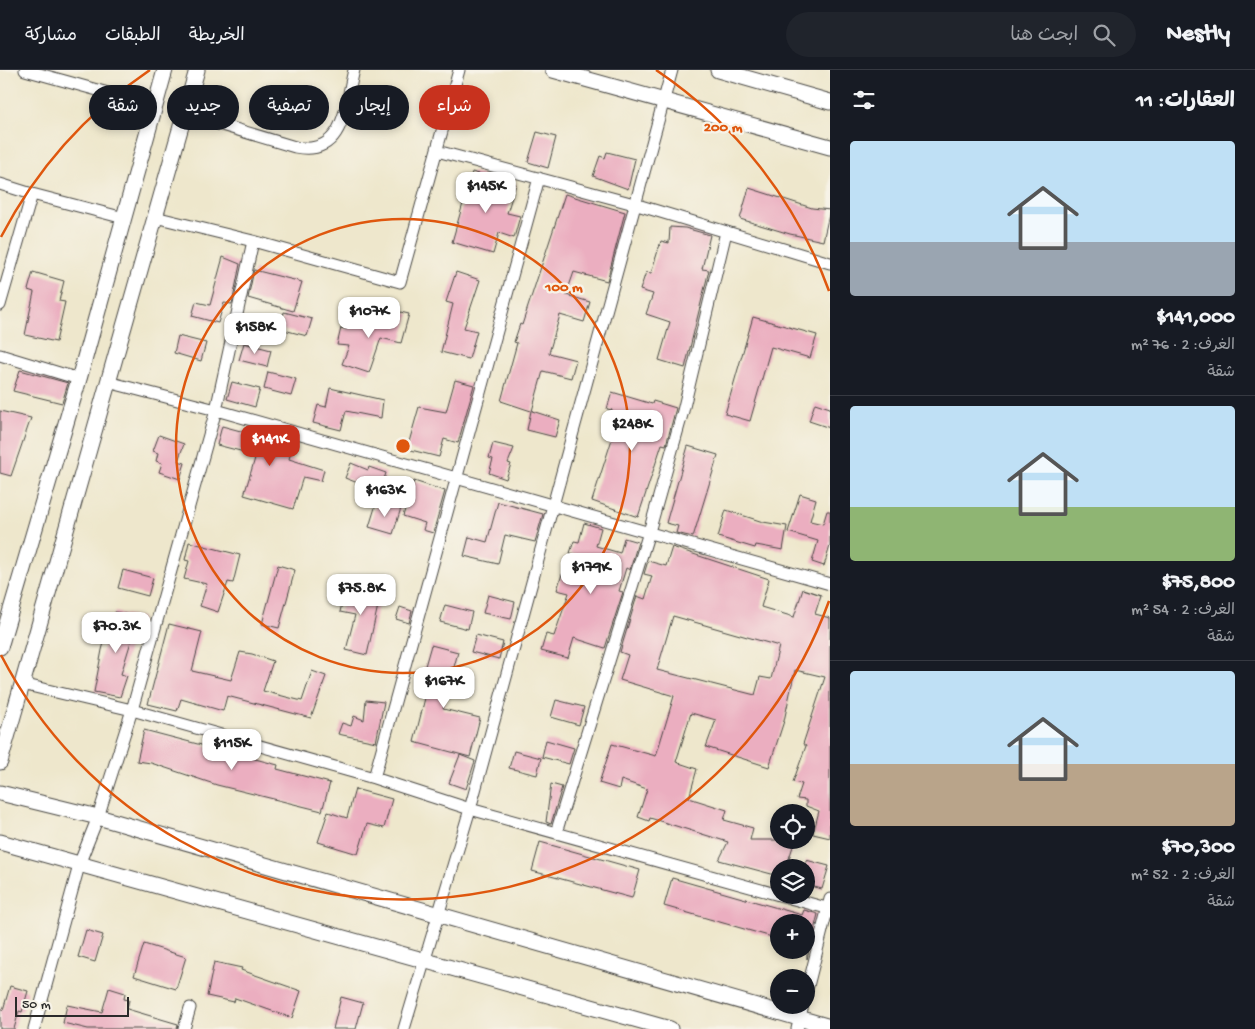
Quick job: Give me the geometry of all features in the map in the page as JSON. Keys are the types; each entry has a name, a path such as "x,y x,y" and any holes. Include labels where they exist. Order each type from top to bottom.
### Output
{"street":[{"path":"25,70 89,88"},
{"path":"157,96 165,70"},
{"path":"193,85 197,70"},
{"path":"238,130 305,149 319,148 326,145 339,130 354,70"},
{"path":"155,217 253,241 400,282 459,70"},
{"path":"553,70 830,147"},
{"path":"404,1029 470,809 672,70"},
{"path":"718,70 830,102"},
{"path":"0,647 79,379 148,130"},
{"path":"0,762 179,130"},
{"path":"436,151 634,204 830,263"},
{"path":"374,778 538,178"},
{"path":"0,184 124,218"},
{"path":"0,305 32,194"},
{"path":"556,833 649,532 683,411 726,232"},
{"path":"34,1029 80,862 98,817 132,710 216,410 253,241"},
{"path":"0,355 79,379"},
{"path":"108,382 216,410 830,584"},
{"path":"22,684 132,710 374,778 470,809 770,892"},
{"path":"0,793 98,817 830,1027"},
{"path":"0,842 80,862 425,962 670,1029"},
{"path":"812,969 829,905 815,902"},
{"path":"184,1029 190,1008"}],"building":[{"path":"537,132 556,137 548,168 528,162"},
{"path":"607,152 635,159 628,189 593,176 600,156 605,158"},
{"path":"472,172 516,184 507,213 520,216 514,238 499,233 493,254 452,242"},
{"path":"749,188 812,208 830,210 823,241 790,234 740,219"},
{"path":"565,194 625,212 607,281 574,272 566,295 590,302 584,322 560,315 549,353 576,360 571,378 543,371 532,411 560,420 555,437 527,430 531,411 501,401 517,343 514,342 520,324 522,325"},
{"path":"670,227 685,228 710,235 702,269 709,270 685,368 659,360 670,322 646,314 653,294 640,290 646,272 651,273 661,241 669,243"},
{"path":"223,257 240,264 232,304 224,303 218,323 192,316 196,302 210,305"},
{"path":"254,270 302,282 293,311 248,298"},
{"path":"33,272 64,281 59,301 65,302 56,342 25,335 34,292 28,290"},
{"path":"456,272 480,280 464,328 477,331 469,359 441,352 453,304 446,302"},
{"path":"396,311 409,314 401,343 381,338 369,373 342,364 349,346 337,345 341,328 347,329 350,315 393,324"},
{"path":"284,312 312,319 307,336 280,329"},
{"path":"753,317 817,335 810,358 771,347 750,421 725,414"},
{"path":"178,336 206,343 201,361 174,353"},
{"path":"244,343 271,350 267,367 239,360"},
{"path":"20,370 68,383 62,403 13,391"},
{"path":"268,372 296,379 291,396 264,389"},
{"path":"455,380 474,385 458,443 444,439 439,457 407,449 419,407 446,412"},
{"path":"232,382 260,389 255,407 227,399"},
{"path":"330,388 383,400 381,418 346,411 341,430 313,423 318,405 326,407"},
{"path":"612,392 652,404 653,401 676,408 666,445 662,444 638,517 592,501 614,433 606,431 612,410 607,409"},
{"path":"815,403 830,408 830,428 809,421"},
{"path":"0,411 31,418 11,476 0,473"},
{"path":"222,426 293,445 289,459 324,470 321,481 303,477 293,509 244,495 256,455 217,445"},
{"path":"159,435 184,444 178,461 185,463 180,479 159,472 162,463 156,461 158,453 153,451"},
{"path":"493,443 514,448 508,463 511,464 506,479 489,473 493,459 489,458"},
{"path":"688,446 718,455 693,537 676,533 678,526 666,523"},
{"path":"351,463 368,470 369,467 386,473 377,501 360,496 363,485 345,478"},
{"path":"414,481 445,491 433,533 423,530 425,523 403,516"},
{"path":"800,494 816,499 810,521 823,524 827,511 830,511 830,546 824,566 812,562 818,541 788,532"},
{"path":"377,501 401,508 393,534 369,527"},
{"path":"498,502 543,514 535,542 505,535 498,564 464,556 469,537 487,542"},
{"path":"726,510 763,522 787,526 783,550 756,545 755,548 718,537"},
{"path":"584,523 601,528 596,546 620,553 624,538 638,542 630,570 626,568 619,591 623,592 605,648 574,638 568,658 541,651 546,634 554,636 569,593 557,590 562,574 592,584 598,562 570,553 574,541 579,542"},
{"path":"189,542 240,555 233,583 228,582 218,612 200,606 207,584 184,579 189,561 185,560"},
{"path":"672,547 769,579 761,607 794,617 803,589 821,595 815,614 830,618 830,838 815,834 819,811 815,809 815,804 806,804 806,800 797,799 802,784 793,782 806,746 803,744 825,677 795,670 784,721 769,767 706,747 716,720 691,713 676,762 697,769 689,798 727,810 724,820 753,828 750,840 770,840 770,849 792,849 789,859 770,859 770,874 719,860 728,842 650,818 649,821 638,817 647,789 621,780 619,789 599,783 612,744 656,756 674,696 620,680 628,655 620,652 637,596 645,599 652,576 644,574 648,561 666,566","holes":["673,616 779,646 771,679 760,677 755,695 657,670"]},
{"path":"278,565 295,570 279,628 262,624"},
{"path":"123,570 153,578 148,596 118,588"},
{"path":"346,585 381,592 367,655 346,650 355,615 340,612"},
{"path":"488,595 515,602 511,619 483,613"},
{"path":"445,605 472,612 468,629 440,622"},
{"path":"400,607 412,611 409,623 396,619"},
{"path":"115,612 142,618 138,636 133,635 121,674 127,676 120,697 94,692 102,650 107,632 110,633"},
{"path":"169,624 202,632 192,671 231,680 240,652 252,654 273,661 263,691 302,701 312,671 326,676 311,718 227,696 223,711 181,699 177,711 148,704"},
{"path":"476,635 503,642 499,659 471,652"},
{"path":"431,645 458,652 443,709 480,718 470,757 414,742 429,682 421,680"},
{"path":"366,700 384,702 376,742 338,734 342,723 351,726 354,716 364,720"},
{"path":"556,700 584,707 579,725 551,717"},
{"path":"144,730 278,765 277,769 330,783 322,811 217,785 151,763 137,761"},
{"path":"546,740 574,748 569,764 542,757"},
{"path":"514,751 541,758 537,775 509,768"},
{"path":"460,755 475,761 466,789 449,783"},
{"path":"551,784 562,787 551,824 546,822"},
{"path":"355,789 392,799 384,828 367,824 358,854 318,842 328,812 347,818"},
{"path":"540,842 640,870 632,898 532,871"},
{"path":"815,862 829,866 822,889 815,887"},
{"path":"672,878 798,914 770,914 770,936 664,906"},
{"path":"804,910 818,914 815,926 815,914 802,914"},
{"path":"86,930 103,935 95,962 78,957"},
{"path":"144,944 186,957 176,989 134,976"},
{"path":"214,962 242,968 241,970 301,991 292,1018 235,998 234,1002 207,996"},
{"path":"10,986 28,991 22,1012 19,1011 14,1029 0,1029 0,1008 3,1010"},
{"path":"109,988 125,993 124,999 129,1000 127,1009 178,1024 177,1029 88,1029 63,1023 67,1005 102,1012"},
{"path":"341,997 363,1003 356,1029 333,1029"}]}
